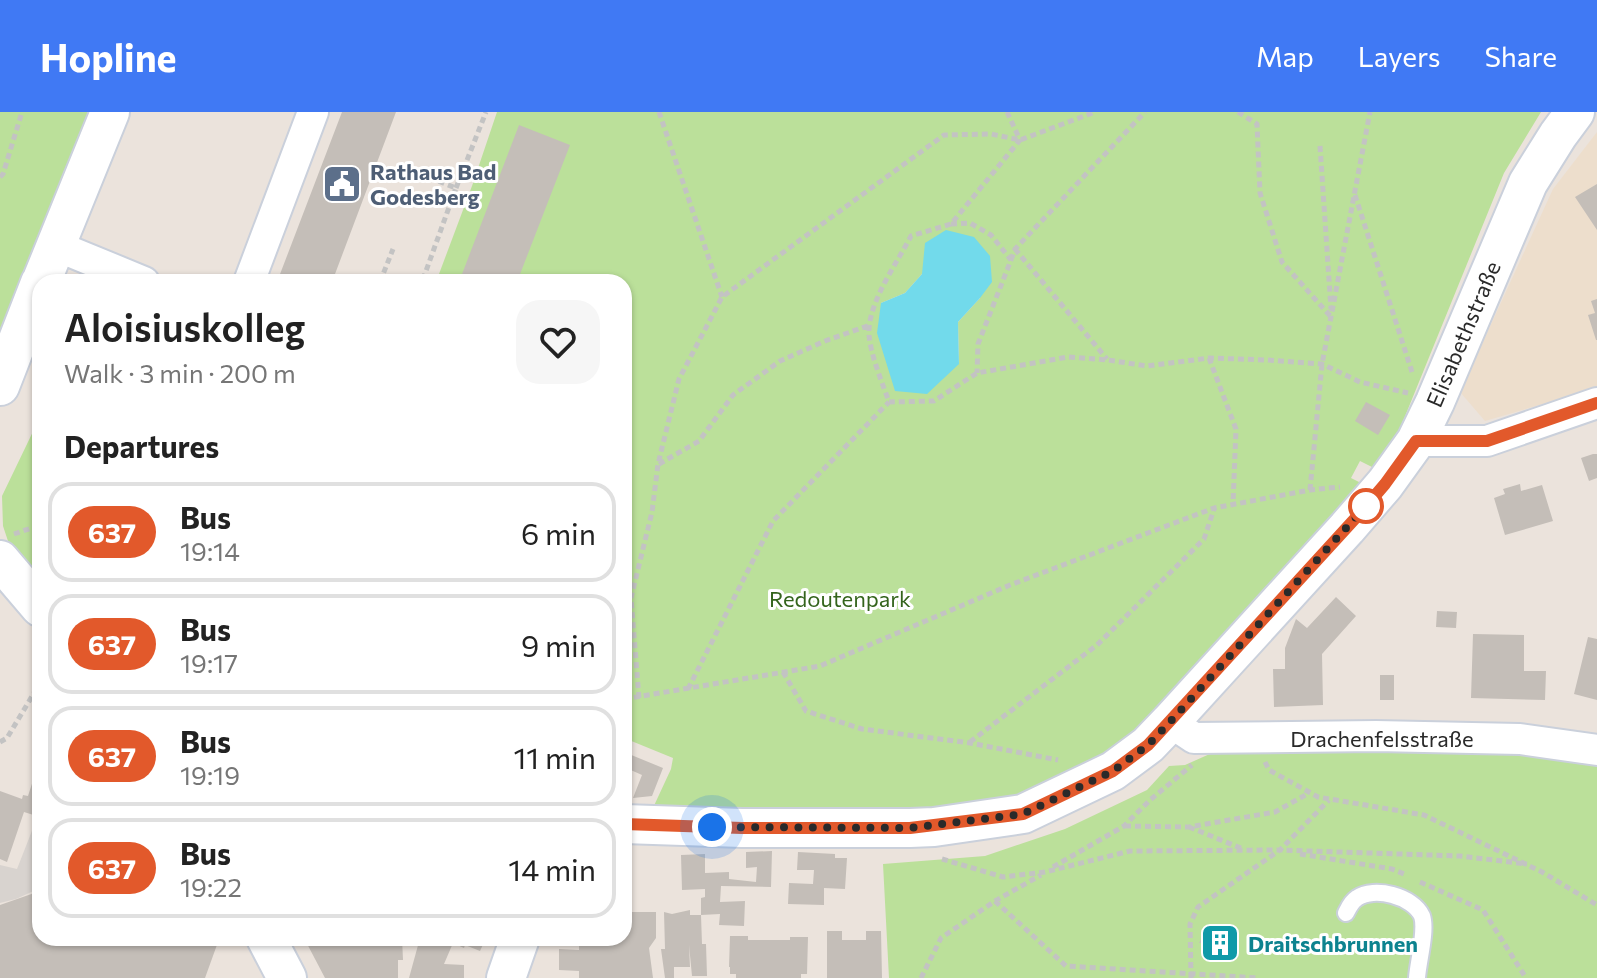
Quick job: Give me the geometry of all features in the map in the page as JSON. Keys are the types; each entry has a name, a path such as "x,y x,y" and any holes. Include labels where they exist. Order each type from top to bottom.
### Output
{"street":[{"path":"43,274 110,112"},
{"path":"252,274 313,112"},
{"name":"Elisabethstraße","path":"632,824 742,828 934,827 1023,814 1113,771 1148,745 1385,484 1416,441 1528,183 1575,112"},
{"path":"54,245 125,274"},
{"path":"0,386 32,304"},
{"path":"1416,441 1487,441 1597,403"},
{"path":"3,548 32,594"},
{"path":"0,592 32,604"},
{"name":"Drachenfelsstraße","path":"1170,722 1194,738 1376,736 1520,739 1597,750"},
{"path":"270,946 287,978"},
{"path":"506,978 517,946"}],"lane":[{"path":"1346,913 1359,896 1372,894 1406,899 1418,909 1424,920 1417,978"}],"path":[{"path":"0,177 22,112"},
{"path":"425,274 486,112"},
{"path":"659,112 722,297"},
{"path":"1007,112 1020,140"},
{"path":"951,224 1020,140 1095,112"},
{"path":"977,373 978,344 1015,249 1145,112"},
{"path":"1238,112 1257,124 1260,193 1282,262 1332,318"},
{"path":"1310,490 1322,364 1370,112"},
{"path":"632,594 679,379 722,297 944,135 991,134 1020,140"},
{"path":"1320,146 1332,318"},
{"path":"420,174 456,188"},
{"path":"1355,194 1415,381"},
{"path":"889,402 869,333 876,300 911,236 951,224 970,223 991,235 1011,260"},
{"path":"383,274 393,249"},
{"path":"1015,249 1108,360"},
{"path":"658,464 699,441 733,395 780,361 871,325"},
{"path":"687,690 773,521 889,402 934,401 977,373 1068,357 1147,366 1209,358 1322,364 1360,382 1420,396"},
{"path":"1209,358 1236,429 1233,504"},
{"path":"632,698 820,666 1010,585 1214,508 1310,490 1385,484"},
{"path":"970,743 1097,645 1204,539 1214,508"},
{"path":"3,548 32,530"},
{"path":"632,610 639,698"},
{"path":"783,672 806,711 862,729 970,743 1113,771"},
{"path":"0,742 7,738 32,696"},
{"path":"1250,737 1269,770 1318,797 1424,815 1527,864 1597,905"},
{"path":"921,978 941,938 995,901 1124,826 1163,789"},
{"path":"1124,826 1189,827 1275,812 1310,793"},
{"path":"1191,976 1190,924 1198,907 1280,850 1329,799"},
{"path":"934,827 939,858 1003,877 1045,872 1130,851 1280,850 1460,856 1527,864"},
{"path":"1189,827 1246,850"},
{"path":"995,901 1066,966 1258,978"}],"shaded area":[{"path":"1597,132 1597,388 1485,421 1460,392 1553,189"},
{"path":"32,831 32,892 0,903 0,865 17,869"}],"green space":[{"path":"0,112 93,112 0,336"},
{"name":"Redoutenpark","path":"497,112 1541,112 1504,173 1380,471 1360,461 1351,478 1371,488 1321,528 1257,596 1122,758 1014,799 895,812 652,810 673,758 632,741 632,274 439,274","holes":["922,274 980,298 958,322 959,364 881,303 905,293"]},
{"path":"32,434 32,568 10,547 3,526 2,496"},
{"path":"1478,748 1597,760 1597,978 889,978 883,864 985,856 1065,829 1147,790 1169,766 1185,765 1212,753"}],"water":[{"path":"946,230 974,237 990,256 992,282 958,322 959,364 927,394 895,391 877,333 881,303 905,293 922,274 925,243"}],"building":[{"name":"Rathaus Bad Godesberg","path":"342,112 396,112 335,274 280,274"},
{"name":"Rathaus Bad Godesberg","path":"519,125 570,145 520,274 462,274"},
{"path":"1597,184 1597,230 1575,197"},
{"path":"1597,299 1596,340 1588,315 1595,313 1591,301"},
{"path":"1366,402 1390,415 1378,435 1355,421"},
{"path":"1597,454 1597,478 1589,481 1581,458"},
{"path":"1520,484 1521,491 1542,485 1553,521 1505,535 1494,498 1505,494 1503,489"},
{"path":"1336,597 1356,616 1322,654 1323,705 1274,707 1273,669 1285,669 1285,648 1296,619 1307,628"},
{"path":"1437,611 1457,612 1456,628 1436,627"},
{"path":"1473,634 1524,635 1524,671 1546,671 1545,700 1471,698"},
{"path":"1588,637 1597,639 1597,700 1574,694"},
{"path":"1380,675 1394,675 1394,700 1380,700"},
{"path":"632,755 663,768 652,796 633,798 642,775 632,771"},
{"path":"32,784 32,814 24,812 7,862 0,859 0,791 22,799 23,795 28,796"},
{"path":"772,851 771,887 721,886 720,902 745,901 744,926 719,925 720,914 701,915 701,898 705,897 705,889 682,890 681,855 705,854 705,873 729,872 729,879 756,882 757,867 746,868 746,852"},
{"path":"798,852 835,854 835,858 847,858 845,889 824,888 824,905 788,904 789,883 813,884 814,870 797,870"},
{"path":"32,894 32,946 217,946 205,978 0,978 0,905"},
{"path":"690,910 690,915 701,915 707,976 692,976 689,945 690,967 674,967 674,978 665,978 661,949 665,949 664,912 672,914"},
{"path":"632,912 656,912 656,938 649,948 653,978 579,978 579,971 559,970 559,949 579,950 579,946 632,946"},
{"name":"Draitschbrunnen","path":"1208,927 1226,928 1235,944 1226,960 1223,955 1208,959 1205,943 1199,943"},
{"path":"827,931 842,931 842,940 866,940 866,931 881,931 882,978 827,978"},
{"path":"730,936 748,936 748,940 808,937 807,974 801,974 801,978 736,978 736,974 730,974 729,967"},
{"path":"308,946 402,946 403,960 398,960 398,978 325,978"},
{"path":"418,946 452,946 444,964 464,965 464,978 409,978"}],"bus line":[{"name":"637","path":"632,824 910,828 1023,814 1113,771 1148,745 1362,511 1416,441 1487,441 1597,403"}],"place":[{"name":"Rathaus Bad Godesberg","path":"342,184"},
{"name":"Draitschbrunnen","path":"1220,943"}],"route":[{"path":"712,827 910,828 993,819 1023,814 1113,771 1148,745 1170,722 1366,506"}]}
